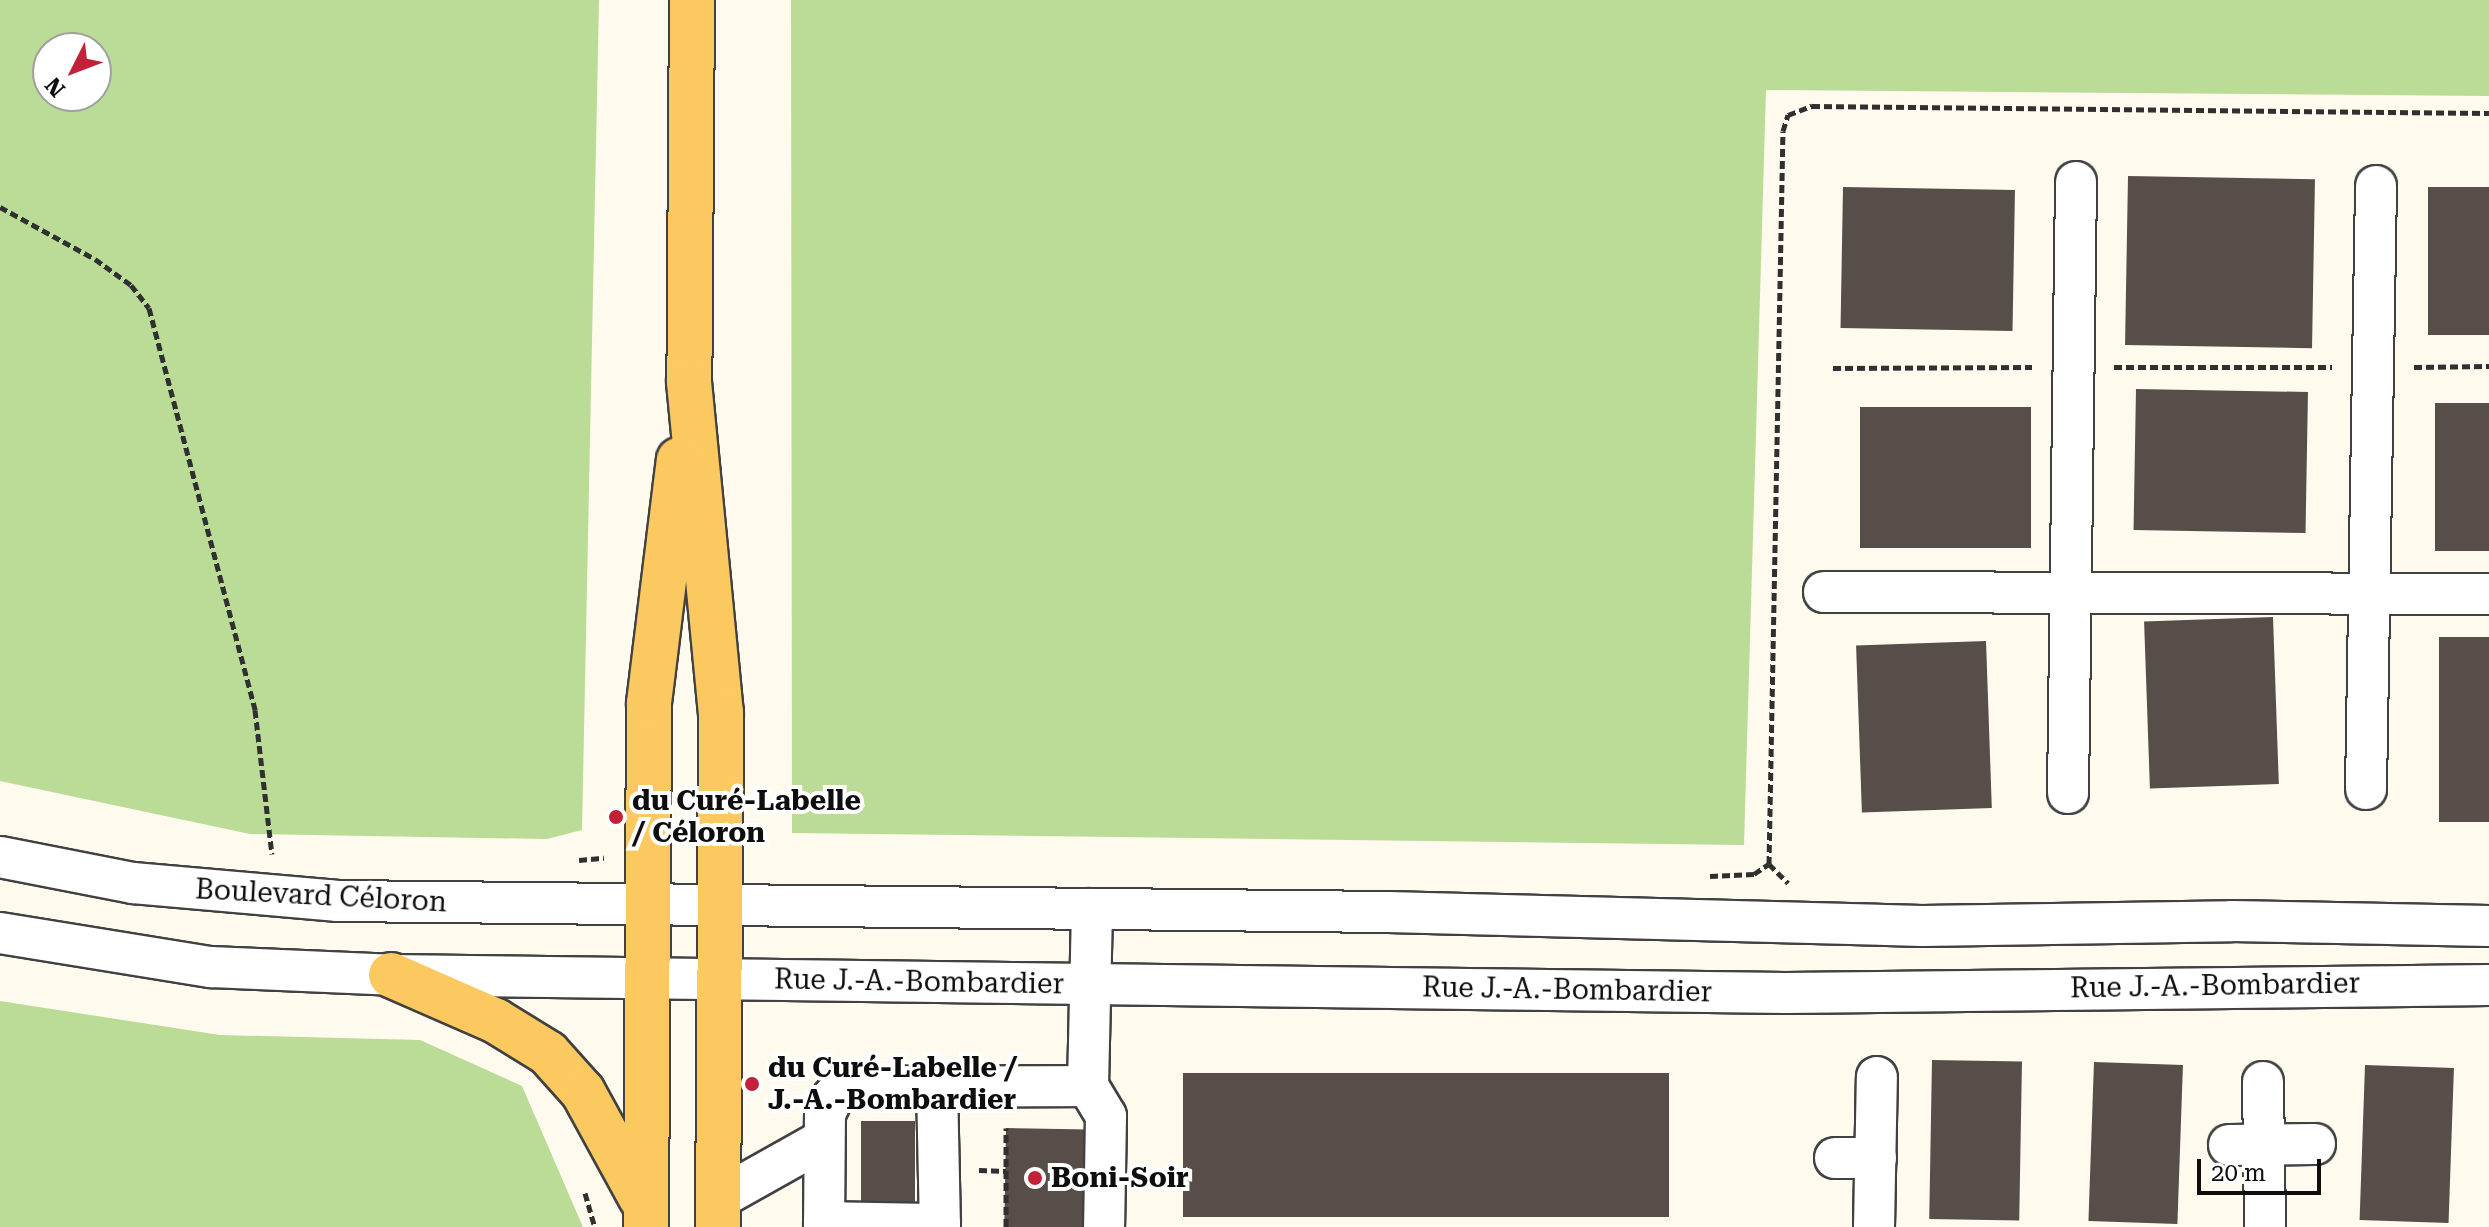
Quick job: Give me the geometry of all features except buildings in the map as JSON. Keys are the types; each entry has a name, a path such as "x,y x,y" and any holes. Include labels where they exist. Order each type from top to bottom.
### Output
{"main road":[{"path":"692,0 689,382 721,712 718,1213"},
{"path":"646,1218 644,978 649,703 689,382"},
{"path":"391,975 496,1021 548,1053 596,1113 646,1218"}],"street":[{"path":"2068,793 2076,367 2076,182"},
{"path":"2366,789 2376,186"},
{"path":"1824,592 2489,594"},
{"name":"Boulevard Céloron","path":"0,857 133,883 255,897 645,907"},
{"path":"645,907 1092,909 1922,926 2232,921 2489,926"},
{"path":"1092,909 1088,1086 1106,1116 1104,1227"},
{"path":"0,933 211,967 391,975 644,978"},
{"name":"Rue J.-A.-Bombardier","path":"644,978 1786,993 2489,985"},
{"path":"1874,1227 1877,1077"},
{"path":"2263,1082 2246,1145 2265,1227"},
{"path":"937,1085 940,1225 824,1225 823,1140 833,1097 849,1087 937,1085 1088,1086"},
{"path":"718,1213 823,1140"},
{"path":"2246,1145 2315,1144"},
{"path":"1835,1158 1876,1158"}],"path":[{"path":"1791,893 1769,864 1783,131 1788,115 1812,106 2489,113"},
{"path":"0,207 95,259 131,285 149,308 255,710 273,860"},
{"path":"1833,368 2489,366"},
{"path":"1006,1227 1006,1128 1020,1128"}],"green space":[{"path":"0,0 599,0 582,830 547,839 250,834 0,781"},
{"path":"791,0 2489,0 2489,96 1766,90 1744,845 792,833"},
{"path":"0,1001 220,1035 420,1040 522,1086 583,1227 0,1227"}],"place":[{"name":"du Curé-Labelle / Céloron","path":"616,817"},
{"name":"du Curé-Labelle / J.-A.-Bombardier","path":"752,1084"},
{"name":"Boni-Soir","path":"1035,1178"}]}
